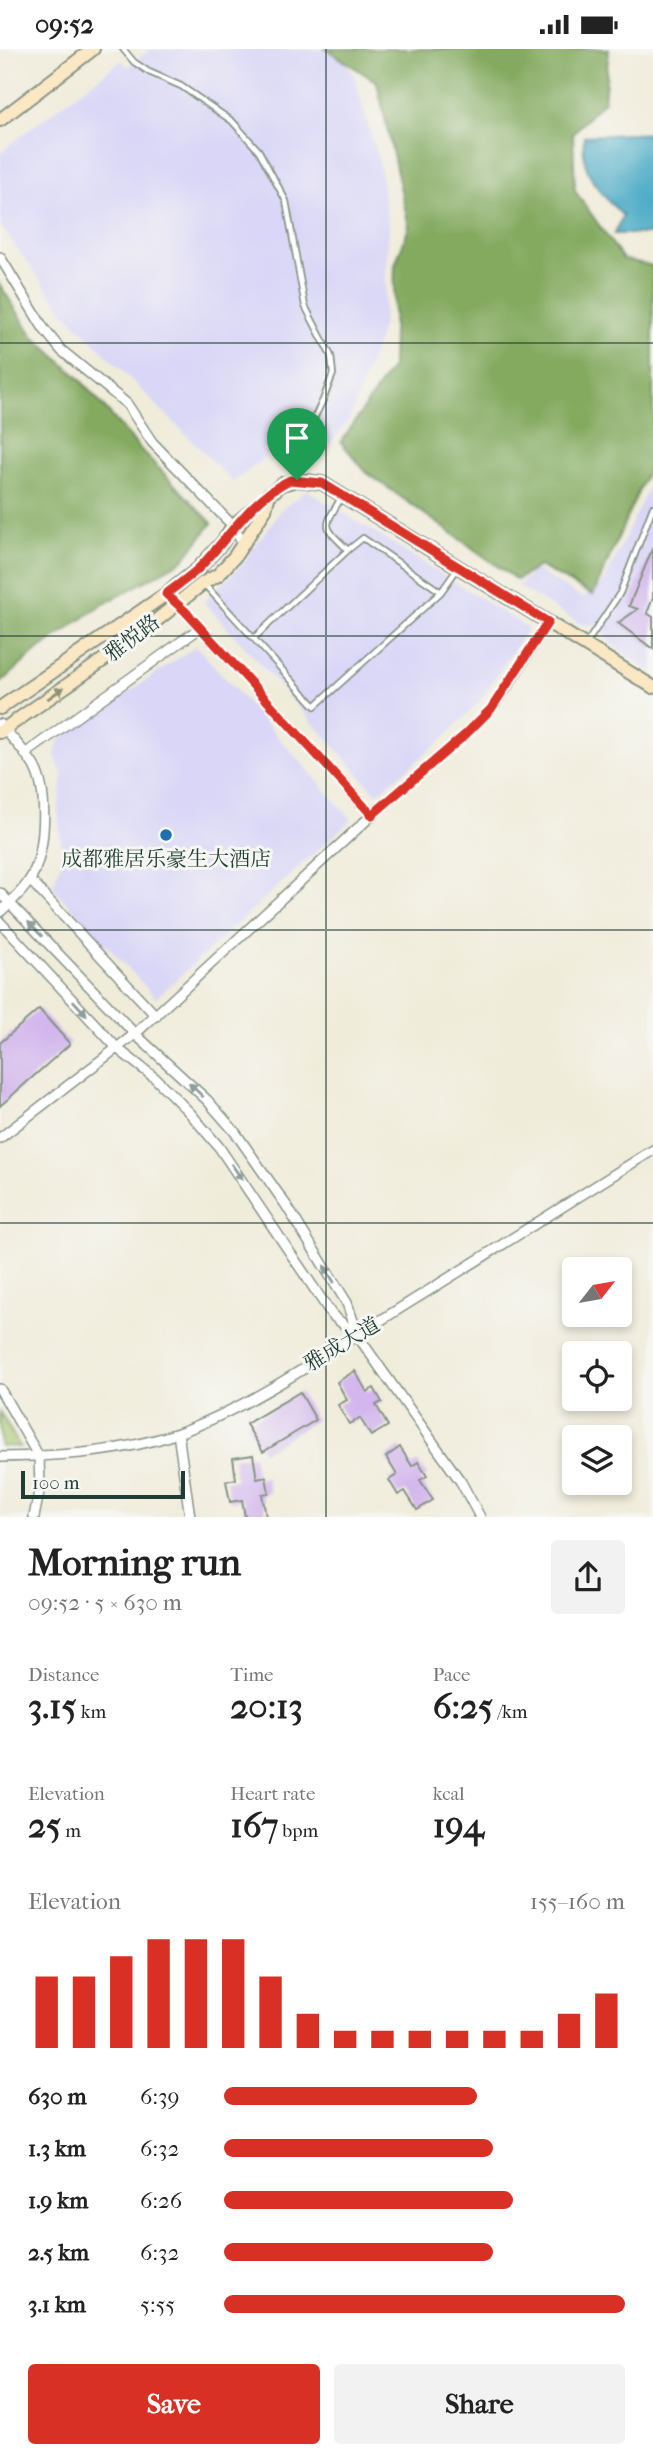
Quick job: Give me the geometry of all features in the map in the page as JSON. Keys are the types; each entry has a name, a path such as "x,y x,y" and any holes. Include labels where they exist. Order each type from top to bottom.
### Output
{"street":[{"path":"0,120 93,49"},
{"path":"0,257 44,329 61,350 127,404 152,442 233,526 243,544"},
{"path":"0,708 166,594 198,569 222,543 233,526 268,493 282,484 297,480 322,483 653,687"},
{"name":"雅悦路","path":"1,728 132,640 203,583 218,575 265,510 268,493"},
{"path":"166,594 372,815"},
{"path":"0,1138 118,1049 372,815 466,734 491,709 548,622"},
{"path":"25,754 200,628"},
{"path":"0,912 30,880 40,854 43,830 43,805 35,767 1,728"},
{"path":"30,880 156,1016"},
{"path":"0,893 135,1034 207,1100 259,1165 347,1303 357,1335"},
{"path":"0,922 118,1049 155,1078 219,1147 332,1315 357,1335 461,1482 481,1517"},
{"name":"雅成大道","path":"0,1457 71,1455 123,1447 178,1433 262,1392 653,1150"},
{"path":"0,1389 39,1457 40,1487 34,1517"},
{"path":"178,1433 190,1517"}],"lane":[{"path":"123,49 134,62 149,72 181,86 232,121 259,151 286,201 305,306 331,356 333,374 299,449 297,480"},
{"path":"342,495 326,524 327,530 348,550"},
{"path":"586,644 620,593 653,507"},
{"path":"254,638 363,538 442,592"},
{"path":"203,583 315,706 442,592 458,568"}],"shaded area":[{"path":"151,49 337,49 354,75 379,163 389,227 383,325 350,419 328,446 299,449 287,446 274,451 233,482 66,314 0,225 0,154 122,60 127,67"},
{"path":"653,477 653,674 611,644 598,626 581,624 518,586 534,569 582,598 604,582"},
{"path":"307,490 528,628 480,701 441,741 377,794 204,602 241,565 282,509"},
{"path":"196,646 352,819 156,998 52,887 62,859 58,811 63,776 55,756 58,741"}],"green space":[{"path":"326,49 609,49 604,101 573,133 575,191 623,259 653,266 653,458 593,595 539,566 517,580 366,472 341,442 392,367 395,265 409,227 377,82"},
{"path":"0,285 33,336 78,377 140,449 212,523 183,560 97,608 33,654 0,684"},
{"path":"0,1412 20,1447 0,1446"}],"water":[{"path":"653,133 653,234 614,234 623,216 599,190 588,172 584,136"}],"building":[{"path":"653,547 653,598 647,613 653,617 653,649 618,623 638,609 629,606"},
{"path":"39,1009 70,1044 0,1106 0,1043"},
{"path":"355,1371 367,1392 374,1388 382,1402 376,1405 388,1426 371,1436 360,1418 349,1424 338,1405 347,1400 337,1382"},
{"path":"300,1392 316,1420 263,1452 246,1424"},
{"path":"400,1447 412,1466 418,1462 427,1476 420,1480 433,1500 417,1510 405,1491 398,1495 389,1480 397,1475 386,1457"},
{"path":"253,1455 257,1479 266,1477 269,1493 262,1494 266,1517 245,1517 242,1500 230,1502 226,1481 236,1479 233,1458"}],"place":[{"name":"成都雅居乐豪生大酒店","path":"166,835"}],"route":[{"path":"290,480 297,480 322,483 548,622 491,709 372,815 185,611 166,594 198,569 222,543 233,526 268,493 290,480"}]}
